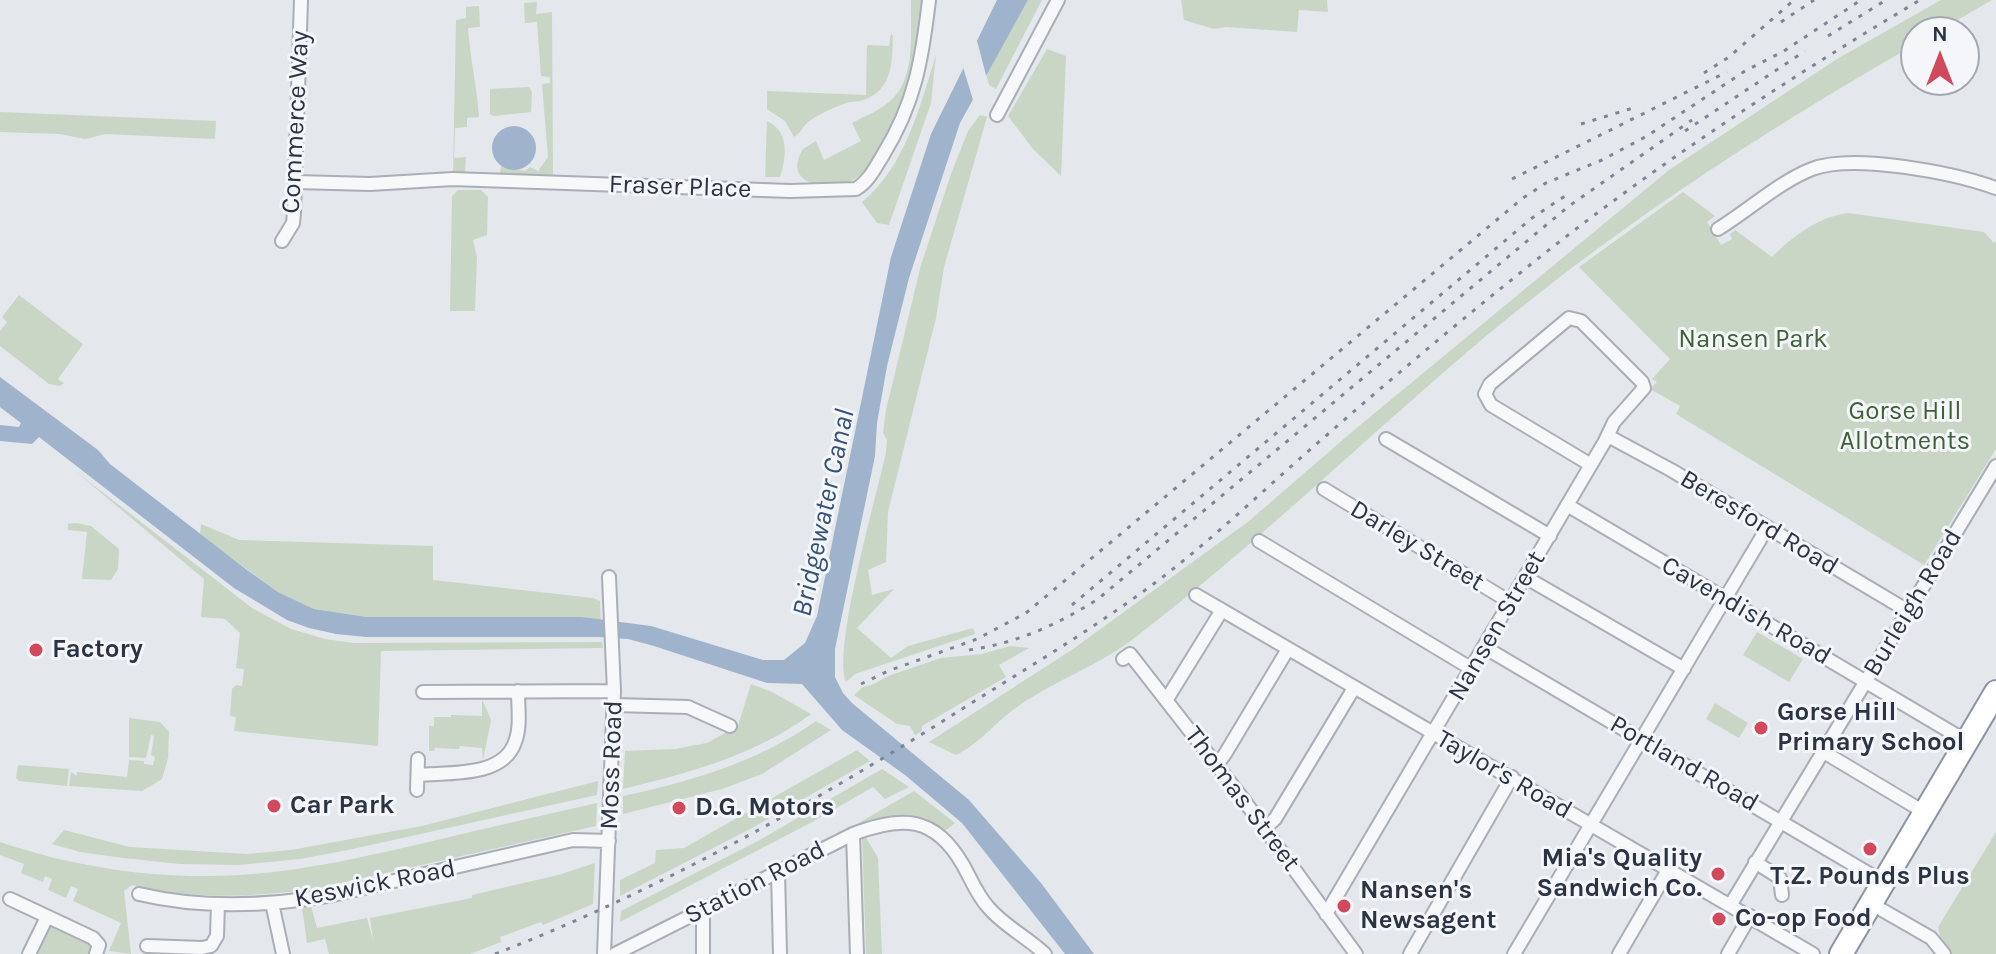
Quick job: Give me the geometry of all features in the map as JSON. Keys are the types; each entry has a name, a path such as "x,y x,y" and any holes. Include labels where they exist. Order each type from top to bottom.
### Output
{"highway":[{"path":"1841,954 1996,692"}],"street":[{"name":"Commerce Way","path":"282,241 293,223 301,0"},
{"name":"Fraser Place","path":"296,182 370,184 453,179 790,191 856,189 872,174 907,112 921,63 929,0"},
{"path":"997,115 1058,0"},
{"path":"1718,230 1801,174 1836,163 1877,164 1962,178 1996,188"},
{"name":"Nansen Street","path":"1326,914 1550,536 1608,436 1614,422 1643,390 1642,382 1581,321 1573,318 1566,320 1488,387 1486,397 1491,405 1591,465"},
{"name":"Beresford Road","path":"1608,436 1618,439 1908,611"},
{"path":"1386,439 1550,536"},
{"name":"Burleigh Road","path":"1731,904 1996,466"},
{"name":"Darley Street","path":"1324,489 1510,602"},
{"name":"Cavendish Road","path":"1567,505 1966,741"},
{"path":"1514,954 1767,528"},
{"path":"1259,541 1472,669"},
{"name":"Moss Road","path":"604,954 614,705 609,577"},
{"path":"1525,577 1684,669"},
{"name":"Taylor's Road","path":"1196,595 1813,954"},
{"path":"1167,699 1222,610"},
{"name":"Portland Road","path":"1484,647 1883,882"},
{"path":"1216,766 1288,649"},
{"name":"Thomas Street","path":"1123,659 1130,654 1167,699 1356,954"},
{"path":"1265,828 1275,819 1354,688"},
{"path":"418,775 481,769 502,760 512,749 517,734 518,691"},
{"path":"423,693 614,691"},
{"path":"614,705 688,707 722,726"},
{"path":"1822,751 1924,812"},
{"path":"417,790 418,759"},
{"path":"1410,954 1512,777"},
{"name":"Station Road","path":"615,954 853,834 874,826 904,821 931,829 942,837 991,911 1045,954"},
{"path":"853,834 857,954"},
{"name":"Keswick Road","path":"139,894 218,904 272,903 333,895 573,840 609,841"},
{"path":"1755,862 1780,878 1782,895"},
{"path":"1619,954 1668,870"},
{"path":"778,872 780,954"},
{"path":"10,899 96,940 99,945 96,954"},
{"path":"272,903 287,953"},
{"path":"1870,903 1928,936 1944,954"},
{"path":"147,946 187,951 215,943 218,904"},
{"path":"703,910 703,954"},
{"path":"1728,954 1750,916"},
{"path":"29,954 47,917"}],"green space":[{"path":"911,0 924,0 919,40 905,98 889,134 867,168 850,181 826,185 805,180 797,162 803,149 816,141 824,160 861,141 852,123 881,108 899,91 905,80 910,54"},
{"path":"1028,0 1042,0 996,89 989,85 986,73"},
{"path":"1181,0 1327,0 1328,12 1299,10 1297,32 1226,27 1214,29 1184,20"},
{"path":"1941,0 1992,0 1964,16 1913,16"},
{"path":"537,2 536,14 552,12 553,176 500,173 501,166 525,171 530,167 538,171 548,157 542,84 550,83 550,77 541,76 537,22 525,23 524,3"},
{"path":"479,6 480,27 468,28 479,117 467,118 467,127 455,128 454,158 466,157 465,172 453,173 456,20 466,18 466,7"},
{"path":"1900,23 1900,53 1738,152 1566,272 1458,360 1219,570 1123,646 1032,697 956,755 929,742 1073,649 1249,521 1669,170 1837,59"},
{"path":"891,34 893,45 889,73 886,82 874,95 819,115 794,137 785,121 767,109 767,91 866,95 867,45 889,46"},
{"path":"1047,49 1066,56 1061,176 1033,149 1008,116"},
{"path":"936,55 931,103 889,225 877,223 862,202 877,188 900,154 917,115"},
{"path":"529,87 532,92 531,112 490,114 490,89"},
{"path":"0,112 216,121 215,139 105,134 85,139 60,134 0,132"},
{"path":"980,115 987,117 944,267 936,318 888,512 886,562 868,570 872,595 894,589 857,628 891,658 908,646 973,628 975,634 855,674 846,682 843,665 845,639 857,571 886,452 887,440 883,433 886,410 921,265 951,174 968,131"},
{"path":"767,121 783,138 784,161 780,177 765,177"},
{"path":"458,190 481,190 488,197 487,235 473,240 477,257 475,311 450,311 452,196"},
{"path":"1683,192 1715,216 1707,222 1721,245 1732,239 1730,234 1735,230 1772,257 1807,229 1826,219 1848,213 1984,232 1994,243 1996,241 1996,449 1924,565 1676,414 1680,406 1650,389 1657,382 1652,379 1670,359 1579,267"},
{"path":"19,295 83,344 58,379 64,383 60,386 49,384 0,346 0,331 7,322 2,317"},
{"path":"75,471 252,608 291,629 354,643 602,642 603,648 381,651 378,746 234,731 236,717 230,716 232,689 236,685 242,686 244,669 236,668 240,633 225,619 201,617 204,579"},
{"path":"68,524 91,526 119,549 118,569 111,580 82,579 87,532 68,530"},
{"path":"201,524 239,540 433,546 433,580 593,598 600,601 601,621 582,617 367,617 314,609 278,592 200,535"},
{"path":"1757,632 1803,659 1789,682 1743,655"},
{"path":"1010,646 1029,648 999,665 1006,677 922,726 922,731 915,735 910,726 897,724 854,695 863,687 888,676 941,658 982,654"},
{"path":"751,684 811,714 745,752 623,789 625,751 675,749 707,743 738,726"},
{"path":"482,699 491,720 483,760 482,748 460,746 459,749 435,748 429,751 429,726 434,726 434,717 482,716"},
{"path":"1715,703 1748,723 1739,738 1706,719"},
{"path":"129,718 160,722 169,732 168,758 162,779 142,791 69,786 71,772 77,776 77,772 127,777 129,760 153,765 154,736 151,735 146,758 129,757"},
{"path":"816,721 831,730 762,774 722,789 623,814 623,796 674,784 748,759"},
{"path":"857,750 870,761 752,828 620,896 620,880 655,863 656,850 684,848"},
{"path":"18,765 69,769 67,786 19,781 16,778"},
{"path":"882,769 909,787 885,799 873,787 620,922 621,911 758,841"},
{"path":"598,781 597,795 300,859 239,865 180,864 80,852 52,844 64,830 130,847 247,854 291,850 422,826"},
{"path":"914,791 955,823 944,832 918,818 824,843"},
{"path":"597,803 596,826 314,889 223,896 177,893 132,885 124,891 131,954 109,951 121,923 73,901 78,889 71,886 66,898 48,890 52,879 45,876 43,882 21,873 24,864 0,855 0,842 59,859 149,874 210,876 265,873 364,857"},
{"path":"1996,832 1996,954 1952,954 1941,940 1938,927"},
{"path":"865,836 878,858 882,954 866,954 862,837"},
{"path":"595,863 593,904 543,925 541,922 500,937 501,942 470,954 329,954 325,939 307,943 302,907 311,906 317,928 367,918 373,940 370,918 472,898 472,895"},
{"path":"51,927 91,945 91,954 35,954"}],"water":[{"path":"997,0 1028,0 960,123 909,278 887,366 875,456 835,649 835,677 852,703 969,800 1041,883 1094,954 1065,954 962,823 905,775 842,730 802,684 767,683 628,639 366,637 309,628 287,620 234,588 39,437 32,444 0,441 0,425 19,427 21,423 0,407 0,377 98,450 110,464 247,570 278,592 314,609 367,617 582,617 651,626 763,660 784,660 805,643 817,616 891,257 931,134"},
{"path":"514,126 530,132 536,148 530,164 514,170 498,164 492,148 498,132"}],"pier":[{"path":"975,33 987,79 974,103 961,61"}],"railway":[{"path":"1704,73 1729,57 1794,0"},
{"path":"1781,22 1814,0"},
{"path":"861,684 977,639 1026,613 1523,198 1546,183 1602,160 1647,136 1861,0"},
{"path":"1828,36 1886,0"},
{"path":"495,954 616,902 734,843 850,778 1090,628 1185,559 1399,373 1568,235 1715,129 1920,0"},
{"path":"1685,131 1805,51"},
{"path":"1512,179 1727,72"},
{"path":"1581,124 1633,108"},
{"path":"969,650 1036,632 1098,599 1569,206 1692,120"},
{"path":"1072,605 1532,218 1571,192"}],"place":[{"name":"Factory","path":"36,650"},
{"name":"Gorse Hill Primary School","path":"1761,728"},
{"name":"Car Park","path":"274,806"},
{"name":"D.G. Motors","path":"679,808"},
{"name":"T.Z. Pounds Plus","path":"1870,849"},
{"name":"Mia's Quality Sandwich Co.","path":"1718,874"},
{"name":"Nansen's Newsagent","path":"1344,906"},
{"name":"Co-op Food","path":"1719,919"}],"park label":[{"name":"Nansen Park","path":"1753,340"},
{"name":"Gorse Hill Allotments","path":"1905,427"}],"water label":[{"name":"Bridgewater Canal","path":"824,513"}]}
